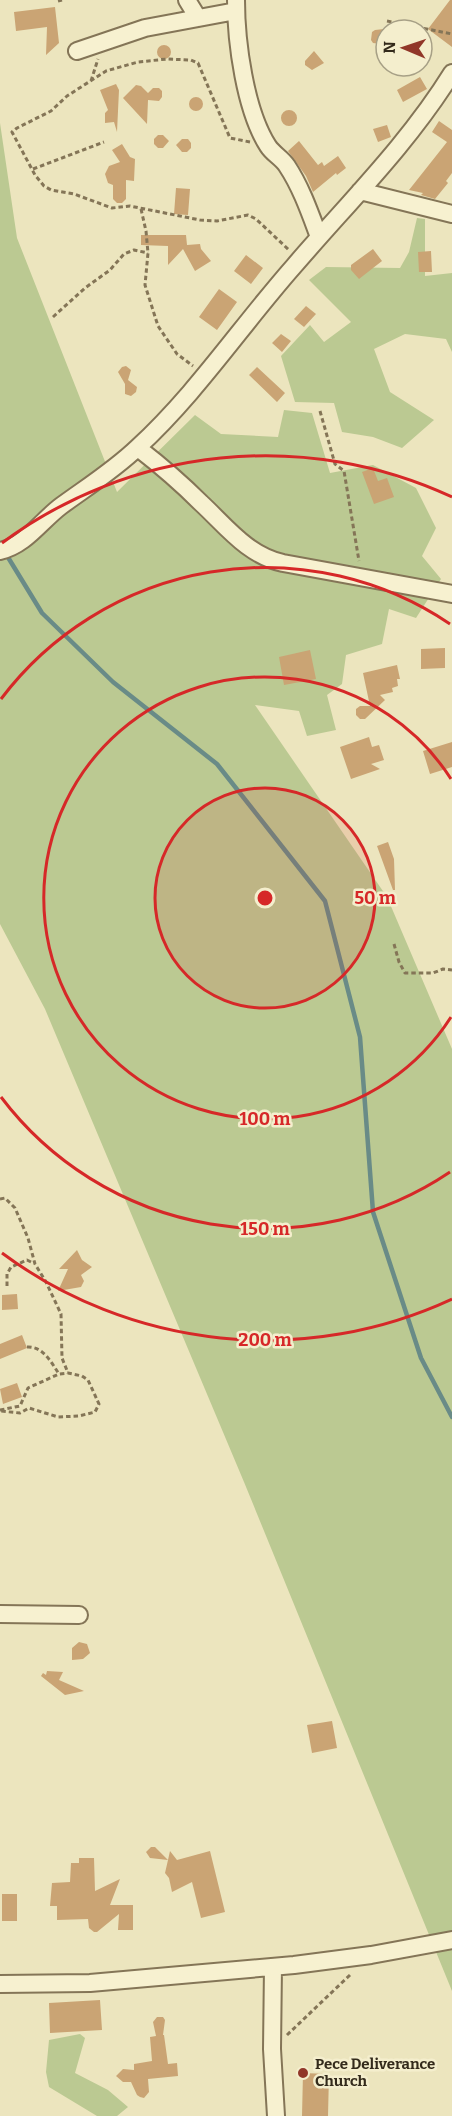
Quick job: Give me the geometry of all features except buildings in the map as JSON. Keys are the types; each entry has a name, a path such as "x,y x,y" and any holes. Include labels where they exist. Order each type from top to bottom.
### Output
{"street":[{"path":"188,0 198,18"},
{"path":"77,51 130,33 198,18 236,5 240,64 252,108 267,145 285,163 293,176 319,237"},
{"path":"0,551 30,536 60,507 138,448 204,375 299,259 405,138 452,73"},
{"path":"360,191 452,214"},
{"path":"138,448 203,504 229,531 264,557 283,563 452,594"},
{"path":"0,1614 79,1615"},
{"path":"0,1984 90,1983 273,1967 371,1955 452,1940"},
{"path":"273,1967 272,2049 276,2116"}],"path":[{"path":"434,30 452,34"},
{"path":"230,138 198,63 191,60 167,59 138,62 106,71 67,96 51,111 12,132 32,170 44,186 51,190 74,194 112,208 130,206 217,221 248,215 256,219 299,259"},
{"path":"32,170 104,142"},
{"path":"141,209 148,253 145,285 158,326 177,354 204,375"},
{"path":"53,317 84,288 110,270 124,254 134,250 148,253"},
{"path":"320,411 335,464 344,471 362,578"},
{"path":"394,944 405,974 452,970"},
{"path":"0,1199 5,1198 15,1208 28,1238 35,1264 61,1314 62,1359 68,1373"},
{"path":"7,1286 10,1266 27,1260 35,1264"},
{"path":"27,1347 32,1346 47,1356 59,1374"},
{"path":"68,1373 88,1380 99,1404 95,1412 79,1416 58,1417 28,1408 20,1413 0,1411 20,1406 28,1389 59,1374 68,1373"},
{"path":"272,2049 371,1955"}],"green space":[{"path":"0,123 17,238 117,492 195,415 221,434 278,437 284,410 312,413 330,473 373,465 416,488 436,528 422,556 441,579 416,618 389,609 382,644 346,655 342,684 327,695 336,730 307,736 299,711 255,705 387,897 452,1049 452,1991 244,1482 45,1009 0,924"},
{"path":"417,218 425,219 425,276 452,273 452,352 446,339 405,334 374,349 390,392 434,420 402,448 373,437 342,432 334,403 295,402 281,356 310,325 324,342 351,322 309,280 326,267 400,268 409,252"},
{"path":"80,2034 85,2038 75,2073 108,2090 128,2107 117,2116 97,2116 49,2087 46,2072 49,2040"}],"waterway":[{"path":"6,554 42,613 113,682 217,764 325,901 360,1037 373,1212 421,1358 452,1417"}],"place":[{"name":"Pece Deliverance Church","path":"303,2073"}]}
